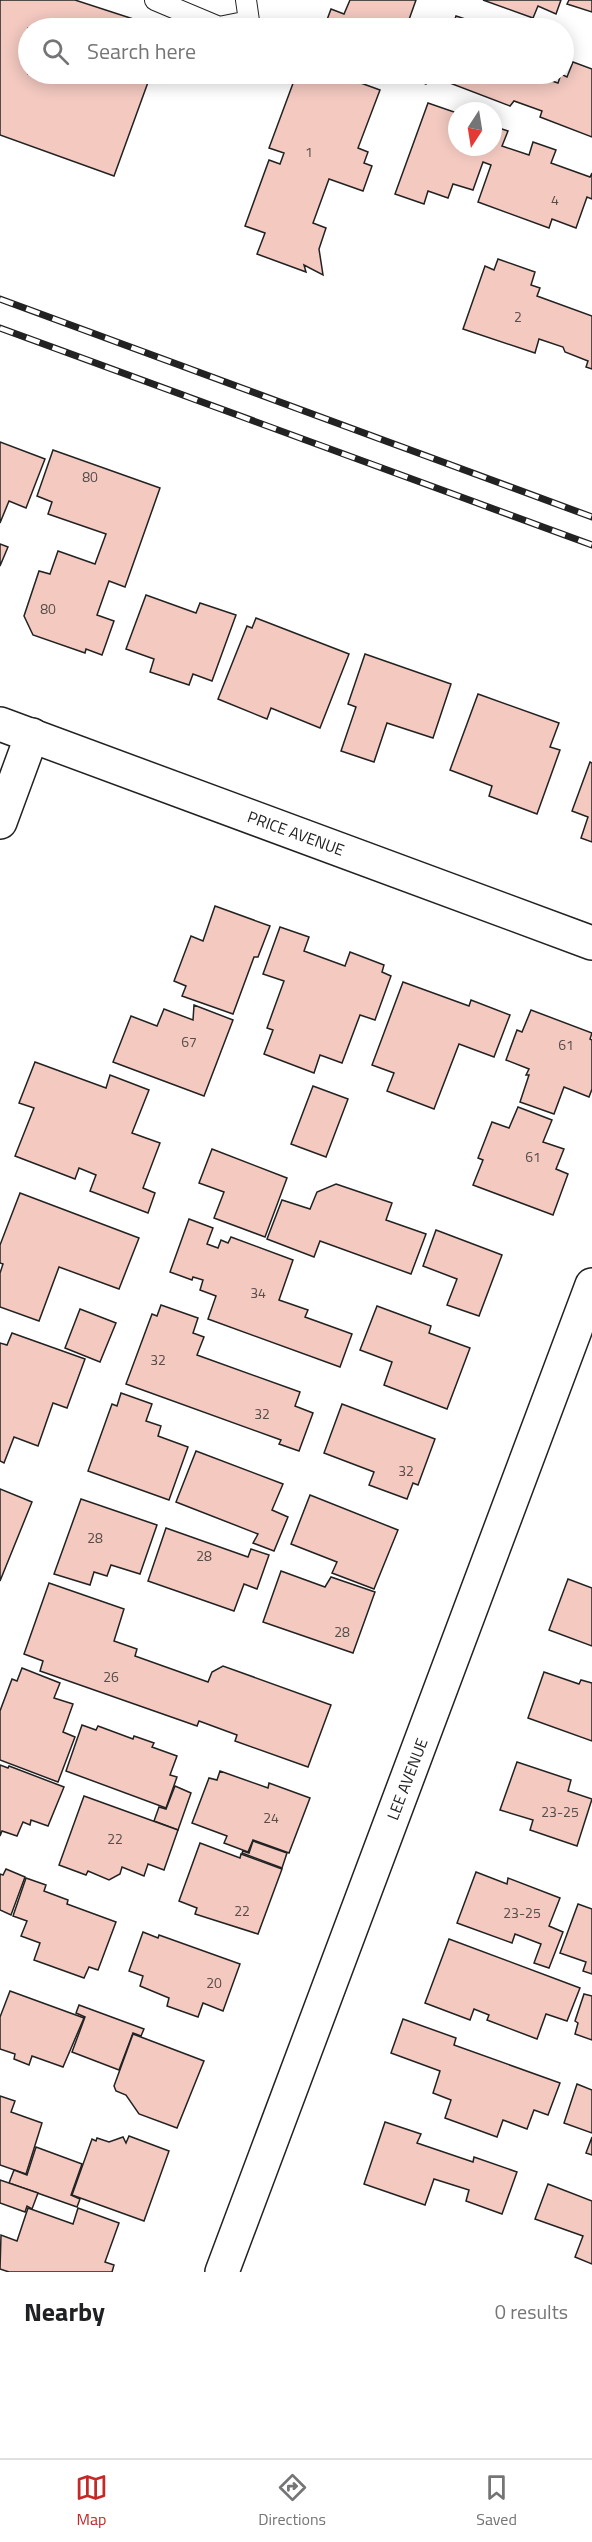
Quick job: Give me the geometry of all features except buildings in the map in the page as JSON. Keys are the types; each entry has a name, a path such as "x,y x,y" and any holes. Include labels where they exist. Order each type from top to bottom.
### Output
{"street":[{"name":"PRICE AVENUE","path":"0,724 592,943"},
{"path":"0,822 32,735"},
{"name":"LEE AVENUE","path":"222,2272 592,1285"}],"lane":[{"path":"155,0 198,18"},
{"path":"246,0 249,18"}],"railway":[{"path":"0,299 592,517"},
{"path":"0,328 592,545"}]}
